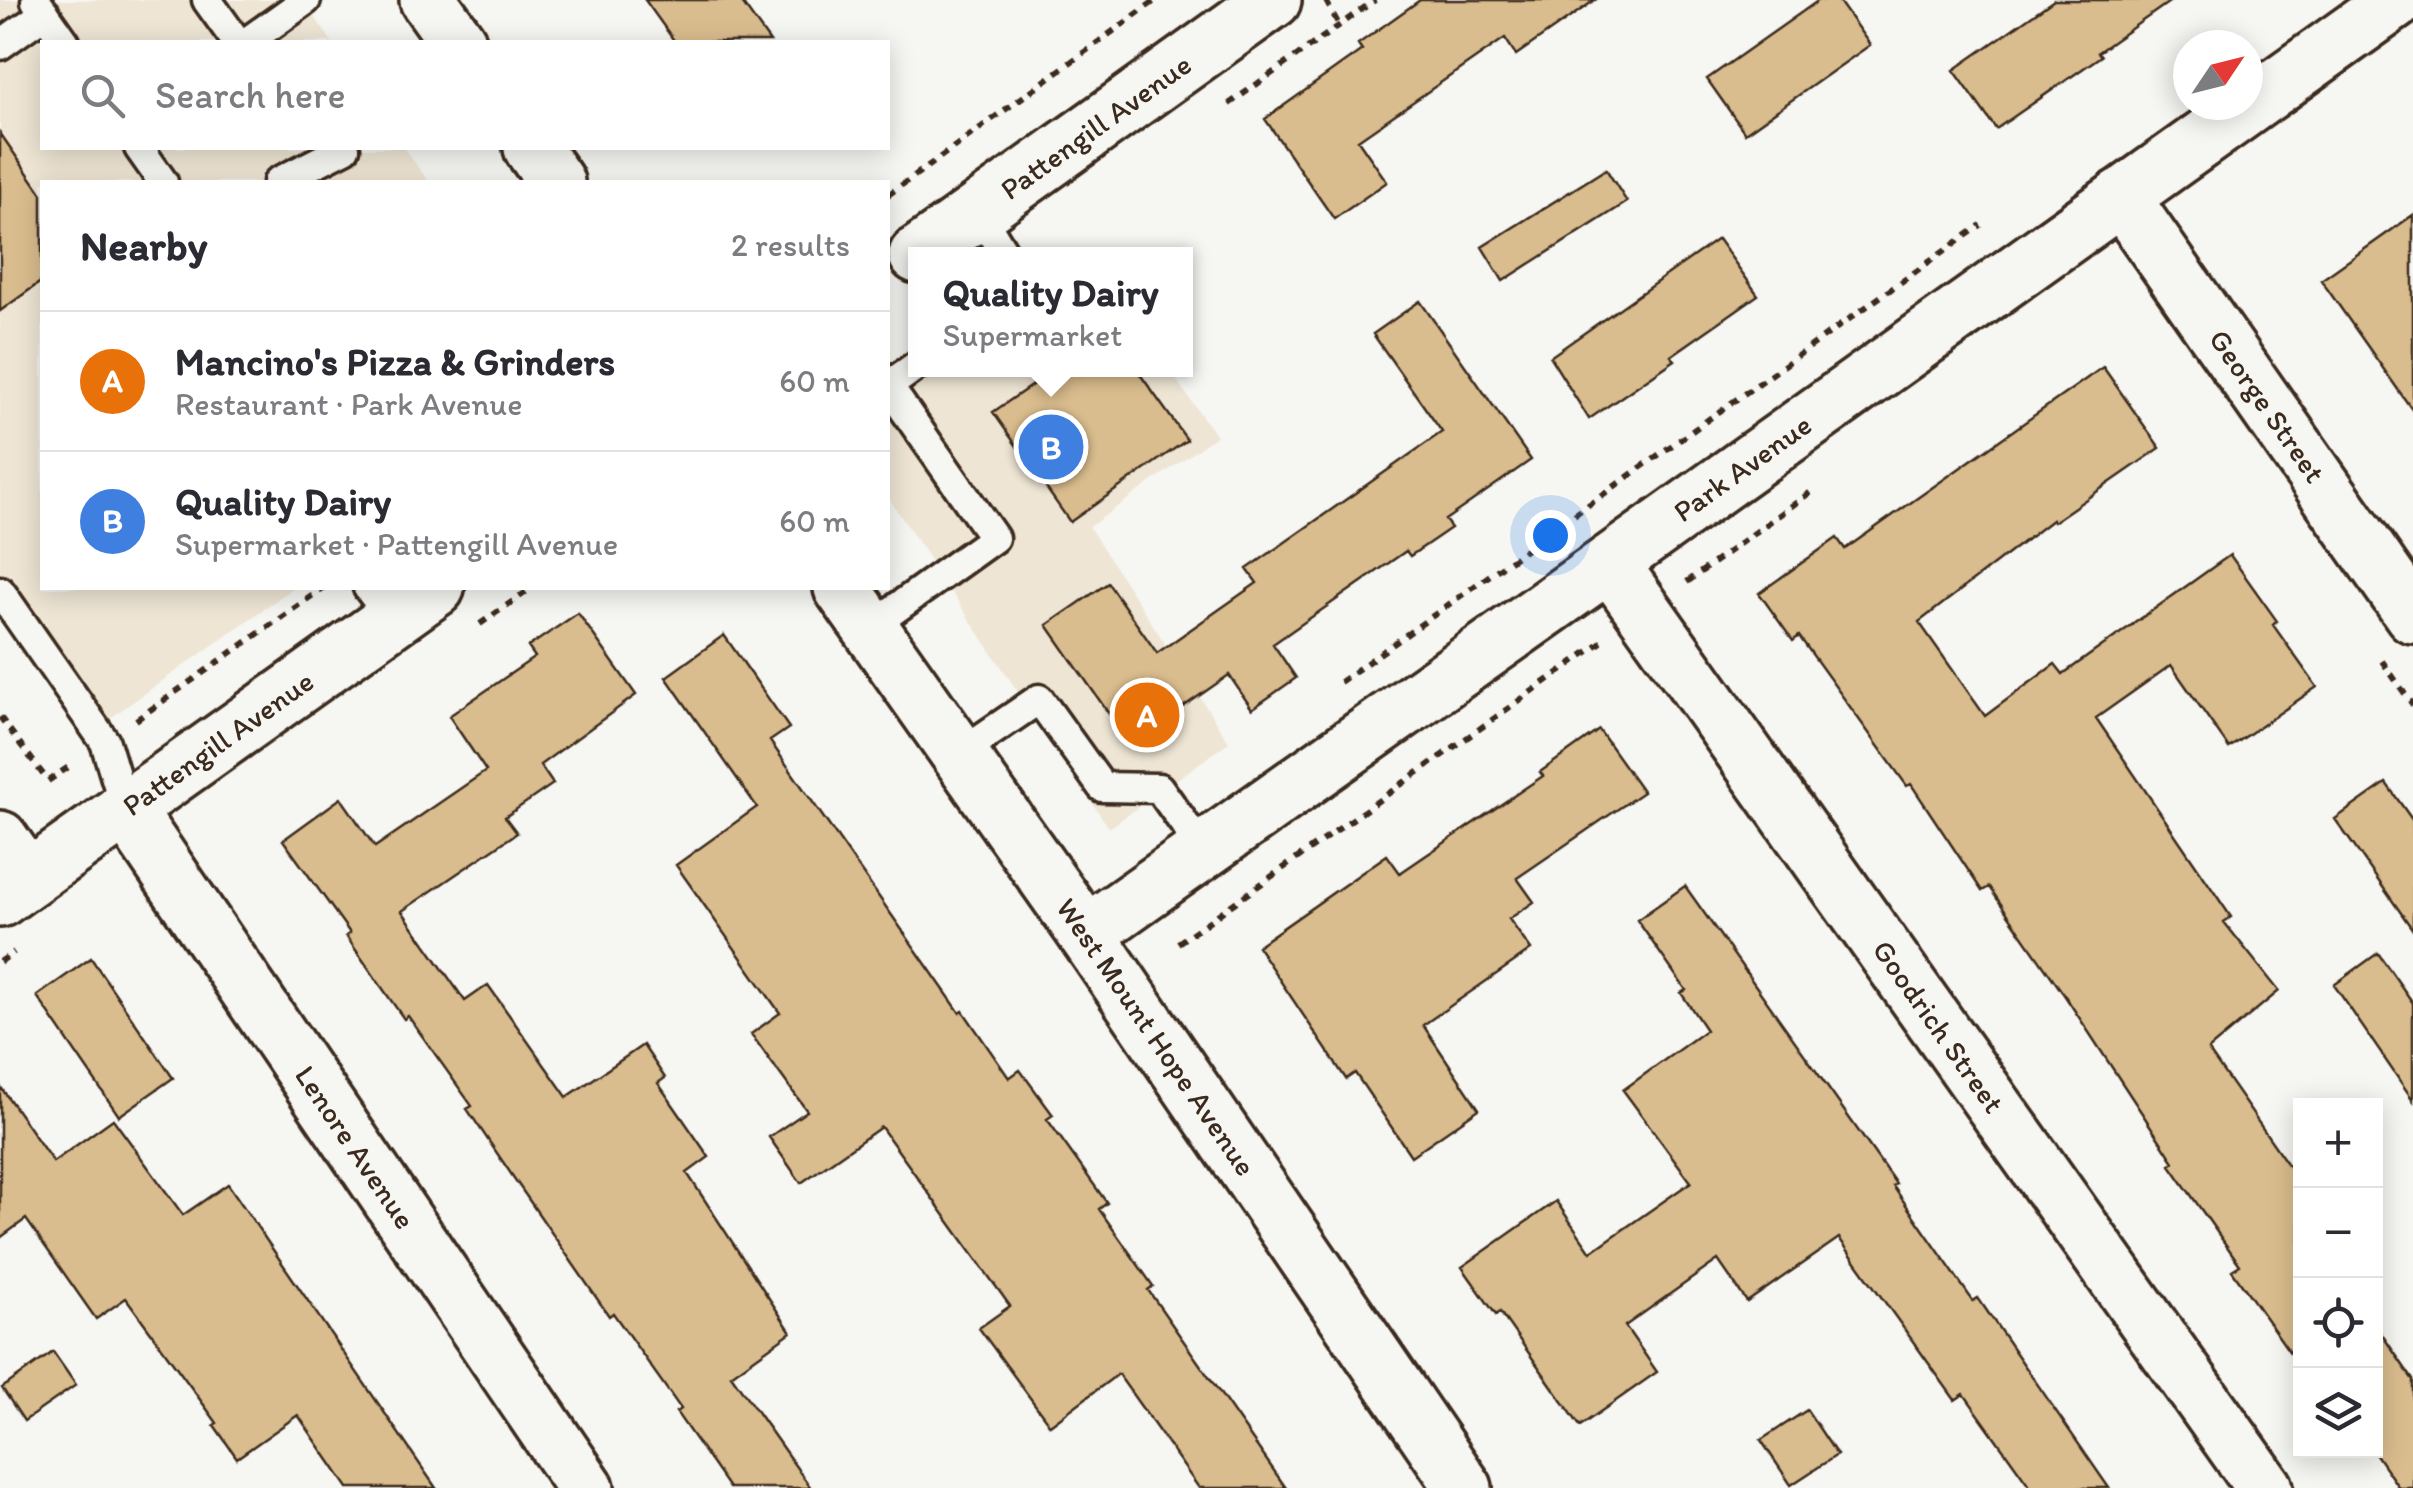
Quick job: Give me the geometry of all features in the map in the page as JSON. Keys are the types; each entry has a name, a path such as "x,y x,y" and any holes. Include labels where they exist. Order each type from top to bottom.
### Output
{"street":[{"path":"428,0 457,40"},
{"name":"Pattengill Avenue","path":"944,247 992,233 1273,0"},
{"name":"Park Avenue","path":"1086,934 2397,0"},
{"path":"533,150 555,180"},
{"name":"George Street","path":"2121,197 2413,615"},
{"name":"Goodrich Street","path":"1610,564 2265,1488"},
{"name":"Pattengill Avenue","path":"9,872 124,808 380,603 429,590"},
{"name":"West Mount Hope Avenue","path":"856,607 1086,934 1464,1488"},
{"name":"Lenore Avenue","path":"124,808 586,1488"}],"lane":[{"path":"207,0 235,40"},
{"path":"250,40 306,0"},
{"path":"0,45 40,7 64,40"},
{"path":"139,150 162,180"},
{"path":"282,180 341,150"},
{"path":"856,607 994,538 890,389"},
{"path":"0,591 105,742 124,808"},
{"path":"960,753 1039,700 1102,787 1159,788 1203,850"}],"path":[{"path":"890,194 1156,0"},
{"path":"1326,0 1340,26"},
{"path":"1331,688 1994,216"},
{"path":"0,717 48,781 320,590"},
{"path":"468,632 529,590"}],"shaded area":[{"path":"0,0 303,0 331,40 40,40 40,150 405,150 428,180 40,180 40,590 290,590 89,733 0,602"},
{"path":"908,349 908,377 1174,377 1216,436 1089,527 1229,742 1109,828 890,500 890,362"}],"building":[{"path":"645,0 740,0 769,40 674,40"},
{"path":"1420,0 1595,0 1516,55 1505,38 1358,140 1387,182 1334,219 1265,119 1362,50 1358,44"},
{"path":"1819,0 1838,0 1870,45 1745,133 1707,79"},
{"path":"2054,0 2172,0 2098,52 2101,56 1996,129 1954,70"},
{"path":"0,133 40,191 40,282 0,311"},
{"path":"1606,169 1627,202 1503,281 1482,247"},
{"path":"2413,215 2413,411 2321,280"},
{"path":"1718,239 1758,295 1671,356 1675,360 1589,419 1550,357"},
{"path":"1420,301 1531,460 1445,520 1451,528 1410,556 1406,551 1273,644 1296,678 1252,709 1229,675 1130,744 1047,625 1108,583 1157,653 1257,583 1247,569 1442,432 1373,334"},
{"path":"2103,367 2160,448 2052,520 1919,622 1985,716 2055,664 2063,674 2230,555 2317,687 2229,748 2171,665 2096,718 2231,917 2224,922 2279,991 2208,1050 2293,1172 2293,1357 2232,1270 2240,1265 2170,1165 2174,1162 1989,887 1982,891 1911,784 1907,786 1799,636 1793,641 1759,593 1837,538 1845,549"},
{"path":"1044,377 1142,377 1187,440 1070,522 993,412"},
{"path":"578,613 636,695 540,765 553,784 505,817 517,833 402,911 465,1001 488,985 567,1097 643,1045 665,1078 658,1083 709,1157 687,1173 791,1332 731,1375 811,1488 729,1488 676,1412 681,1409 613,1313 609,1316 467,1109 472,1106 408,1016 404,1019 346,936 350,933 283,840 341,798 375,847 486,771 449,716 535,657 528,647"},
{"path":"724,635 789,728 770,741 1009,1078 1020,1070 1053,1115 1047,1119 1107,1203 1099,1209 1153,1286 1148,1290 1286,1488 1199,1488 1118,1374 1050,1425 979,1328 1010,1306 881,1127 801,1183 769,1137 807,1111 751,1034 780,1013 676,865 757,807 666,677"},
{"path":"1599,730 1643,792 1517,878 1534,902 1509,919 1531,950 1423,1025 1479,1109 1411,1156 1355,1073 1346,1079 1257,946 1387,855 1400,873 1543,776 1540,772"},
{"path":"2386,783 2413,821 2413,930 2335,819"},
{"path":"1685,886 1896,1184 1893,1186 1973,1301 1978,1298 2109,1488 2031,1488 1964,1394 1955,1400 1839,1238 1747,1302 1718,1260 1625,1326 1657,1372 1580,1426 1500,1312 1496,1315 1462,1267 1556,1201 1591,1252 1691,1182 1623,1090 1706,1030 1681,993 1686,990 1637,920"},
{"path":"2378,953 2413,1003 2413,1100 2334,985"},
{"path":"91,958 173,1078 119,1116 37,996"},
{"path":"0,1086 53,1162 113,1119 183,1215 228,1184 436,1488 348,1488 298,1415 237,1458 214,1425 217,1423 126,1298 96,1319 26,1219 0,1238"},
{"path":"2383,1336 2413,1380 2413,1488 2399,1488 2378,1458 2383,1458"},
{"path":"53,1352 76,1385 24,1421 2,1388"},
{"path":"1807,1410 1837,1455 1791,1485 1761,1440"}],"place":[{"name":"Quality Dairy","path":"1051,447"},
{"name":"Mancino's Pizza & Grinders","path":"1147,715"}]}
